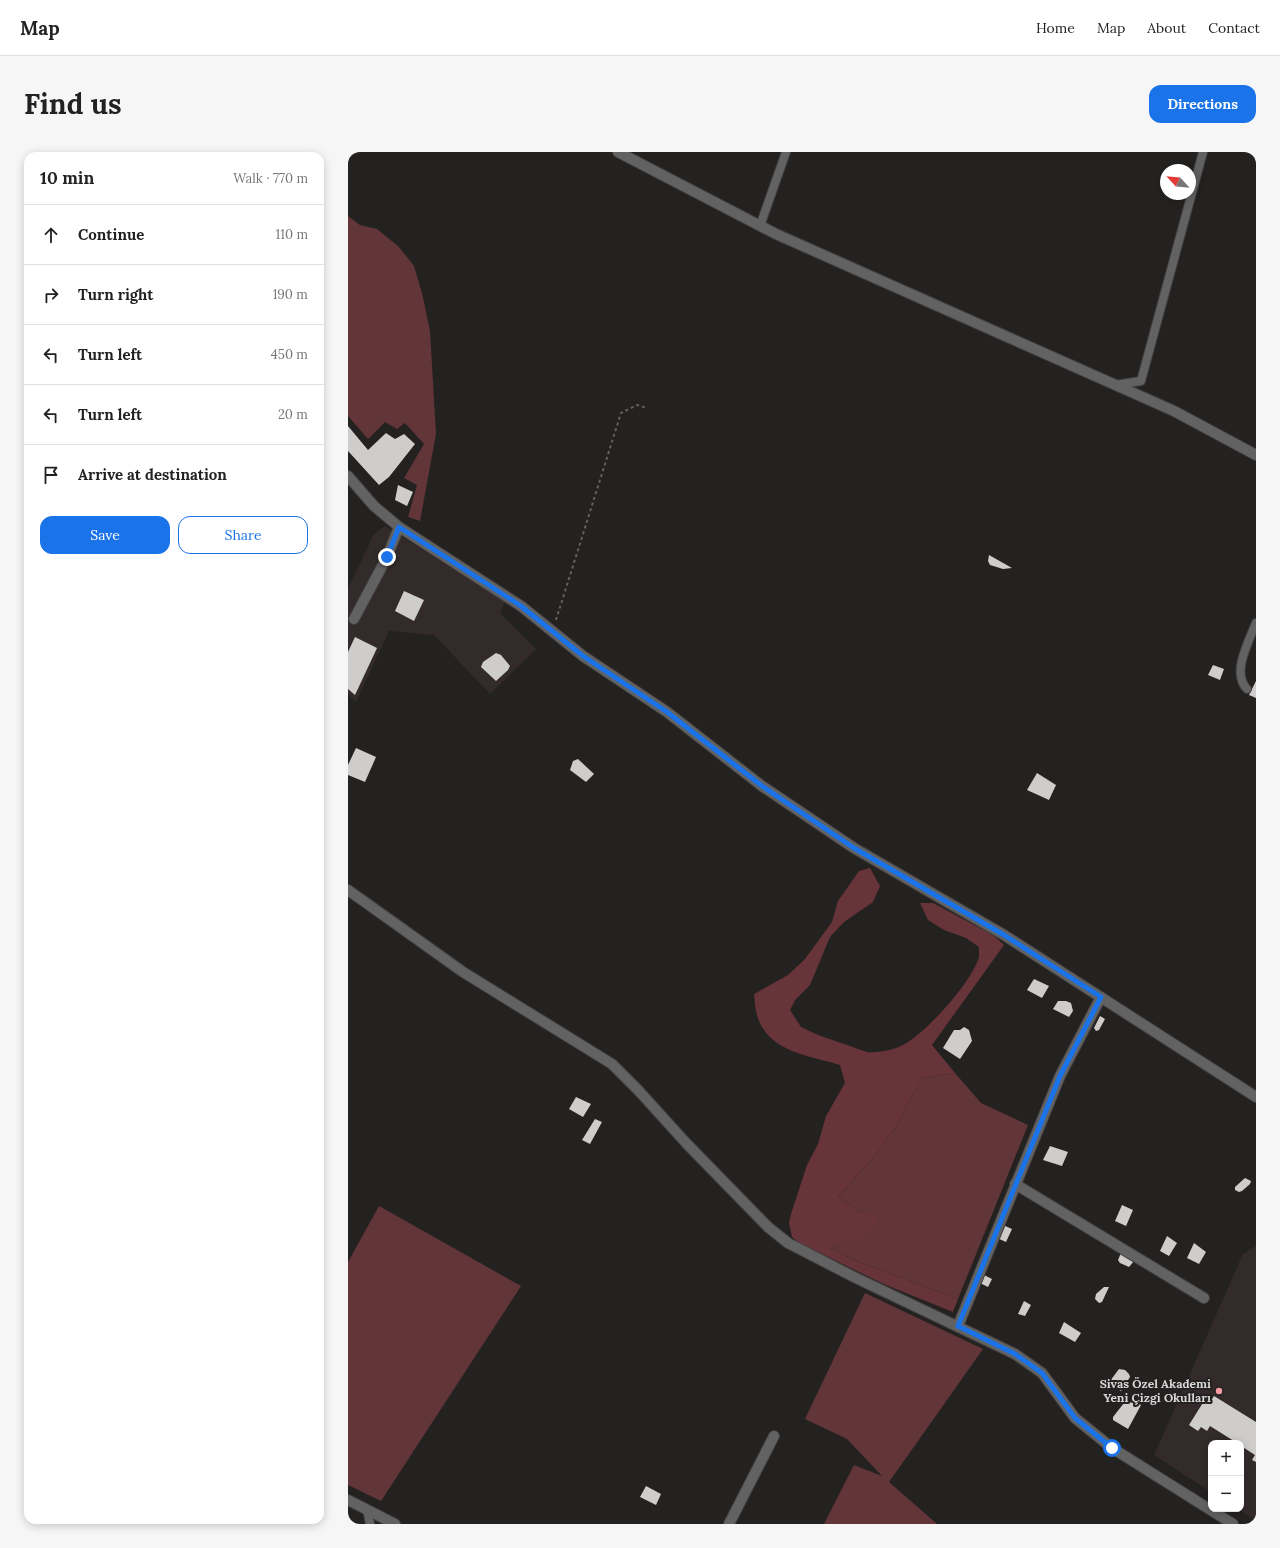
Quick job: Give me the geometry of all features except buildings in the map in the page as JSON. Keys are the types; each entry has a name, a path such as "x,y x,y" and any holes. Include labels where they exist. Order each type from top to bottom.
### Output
{"street":[{"path":"618,152 760,226 1174,410 1256,455"},
{"path":"348,476 374,506 399,527 521,606 583,656 667,712 762,786 854,848 1004,935 1256,1097"},
{"path":"354,619 387,557 399,527"},
{"path":"348,890 463,972 531,1012 612,1064 741,1200 768,1227 788,1243 854,1277 1015,1354 1042,1373 1075,1418 1112,1448 1233,1524"},
{"path":"958,1326 1060,1076 1101,997"},
{"path":"1015,1184 1204,1298"},
{"path":"729,1524 774,1436"},
{"path":"348,1500 395,1524"}],"lane":[{"path":"760,226 786,152"},
{"path":"1115,385 1141,381 1203,152"},
{"path":"1247,689 1242,684 1240,668 1256,623"},
{"path":"367,1509 370,1524"}],"path":[{"path":"552,631 621,413 636,405 647,408"}],"shaded area":[{"path":"348,216 360,225 377,229 399,247 414,266 422,293 430,331 436,434 420,521 408,517 417,485 404,478 424,444 405,423 397,429 385,422 368,439 348,416"},
{"path":"385,526 505,602 500,613 536,649 490,694 434,635 389,631 356,702 348,695 348,588 374,534"},
{"path":"870,868 880,886 873,902 844,922 830,937 810,985 795,1000 790,1010 801,1027 818,1035 867,1052 891,1050 899,1047 913,1039 924,1030 947,1006 967,980 979,957 979,947 966,938 944,930 928,920 920,903 933,903 993,935 1004,945 932,1045 955,1073 923,1078 907,1104 897,1126 876,1154 838,1197 860,1212 881,1217 860,1241 846,1239 830,1248 851,1259 958,1299 953,1312 886,1285 799,1243 792,1237 789,1223 807,1165 818,1144 826,1116 845,1083 840,1065 803,1055 780,1045 770,1037 762,1027 757,1015 754,994 788,975 805,959 832,922 838,901 859,871"},
{"path":"955,1073 981,1103 1028,1125 958,1299 851,1259 830,1248 881,1218 860,1212 838,1197 876,1154 897,1126 907,1104 923,1078"},
{"path":"379,1206 521,1286 381,1501 348,1485 348,1262"},
{"name":"Sivas Özel Akademi Yeni Çizgi Okulları","path":"1256,1246 1256,1521 1242,1512 1244,1512 1244,1440 1208,1440 1208,1490 1154,1455 1243,1254"},
{"path":"865,1293 983,1349 889,1482 937,1524 824,1524 854,1465 882,1476 847,1439 805,1419"}],"place":[{"name":"Sivas Özel Akademi Yeni Çizgi Okulları","path":"1219,1391"}],"route":[{"path":"387,557 399,527 521,606 583,656 667,712 762,786 854,848 1004,935 1101,997 1060,1076 958,1326 1015,1354 1042,1373 1075,1418 1112,1448"}]}
